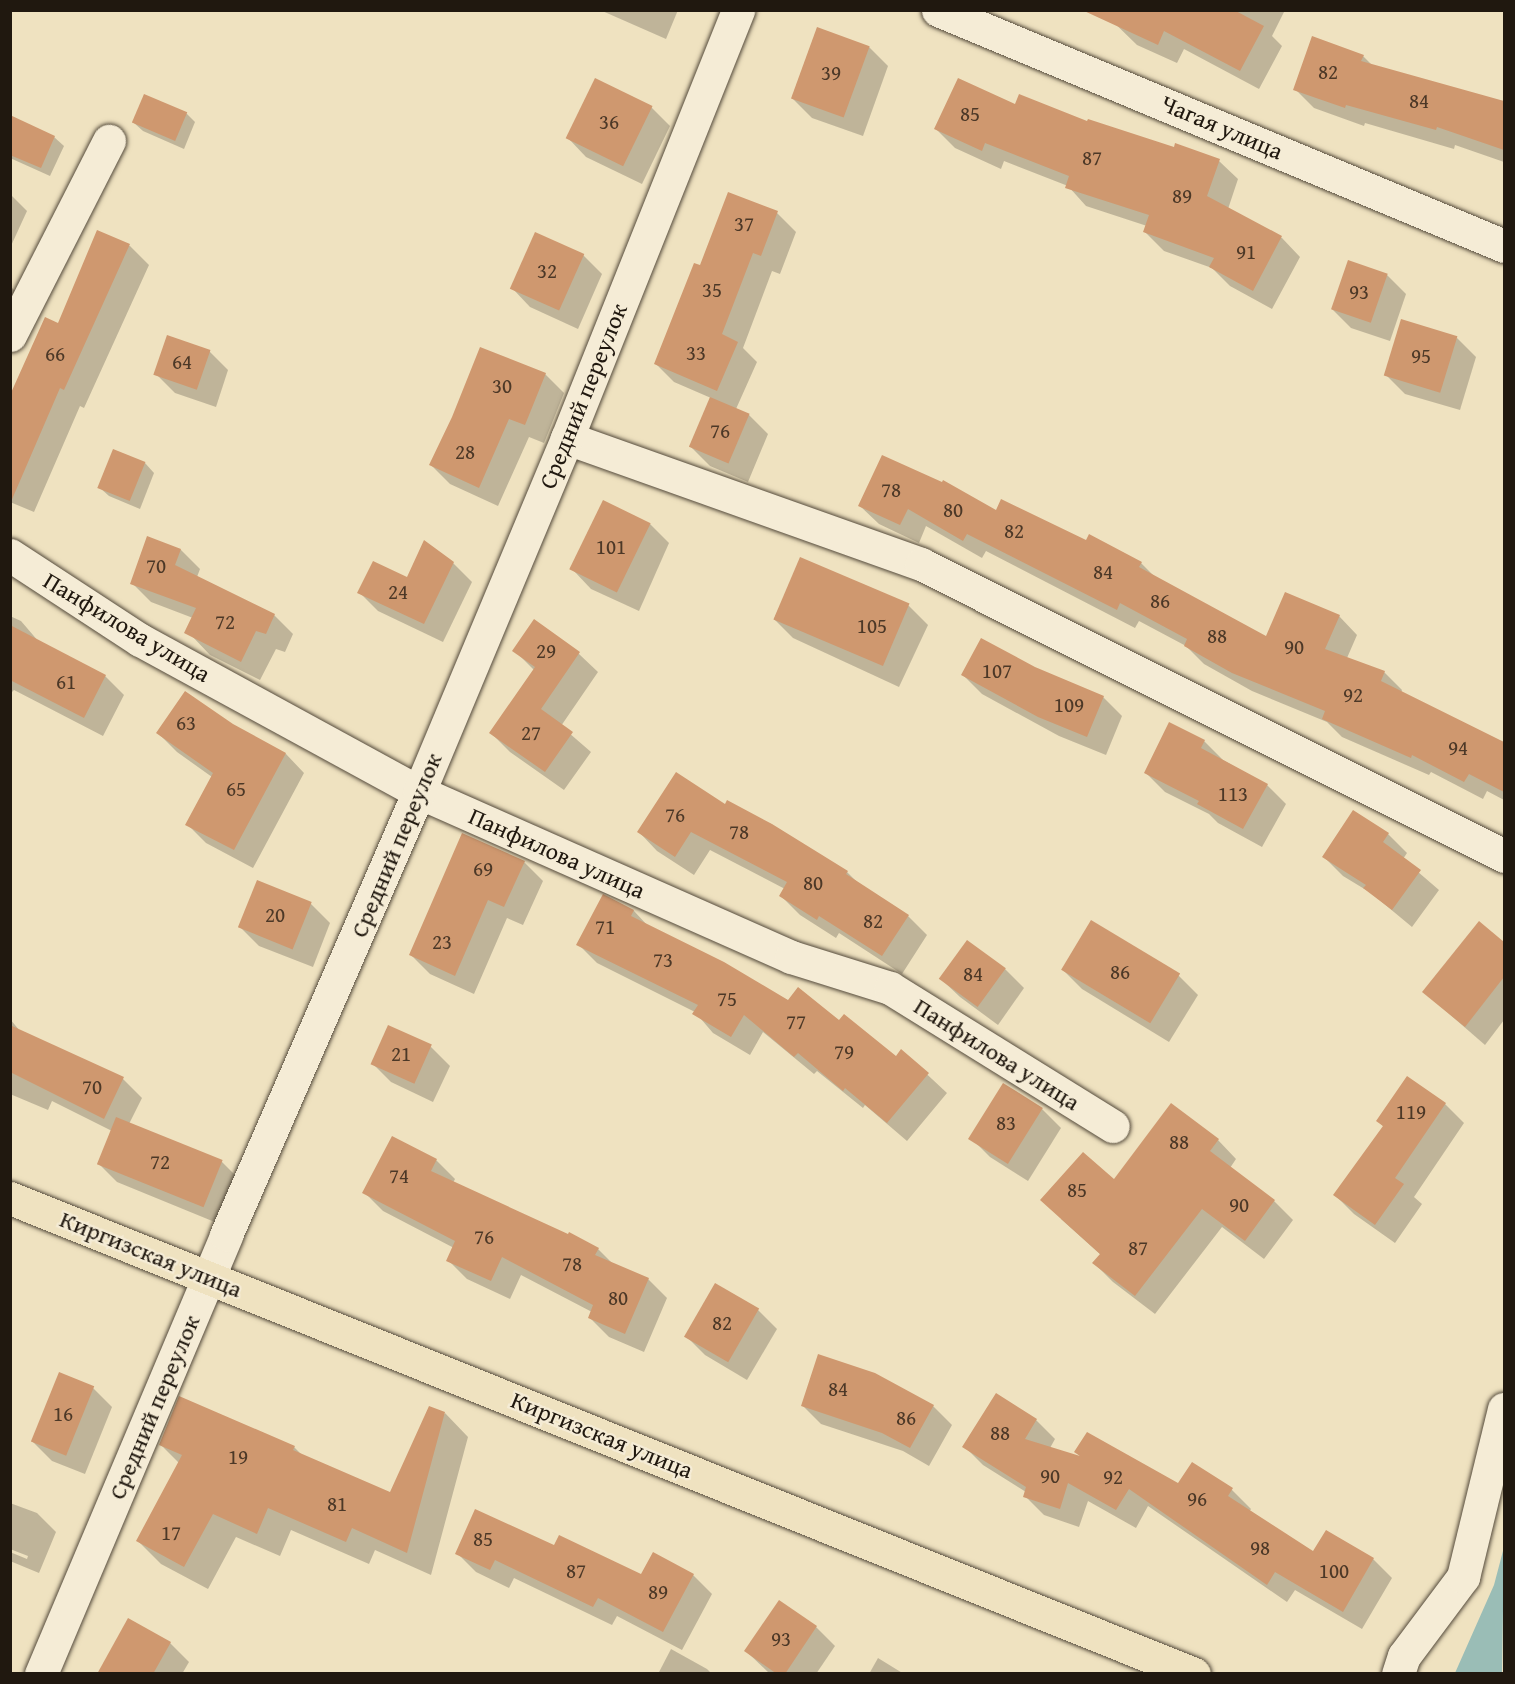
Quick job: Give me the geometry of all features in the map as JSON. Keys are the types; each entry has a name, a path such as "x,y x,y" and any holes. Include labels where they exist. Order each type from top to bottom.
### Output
{"main road":[{"name":"Киргизская улица","path":"10,1198 1194,1674"}],"street":[{"name":"Средний переулок","path":"41,1674 208,1277 419,792 567,438 738,10"},
{"name":"Чагая улица","path":"938,10 1504,246"},
{"path":"10,335 109,141"},
{"path":"567,438 921,564 1504,856"},
{"name":"Панфилова улица","path":"10,555 140,640 419,792 791,957 890,988 1113,1126"},
{"path":"1398,1674 1404,1656 1463,1577 1504,1409"}],"water":[{"path":"1504,1547 1502,1673 1455,1673 1494,1585"}],"building":[{"path":"1082,10 1234,10 1264,26 1240,71 1164,31 1158,45"},
{"path":"817,27 870,46 844,118 791,98"},
{"path":"1312,36 1364,55 1361,61 1504,101 1504,150 1437,127 1436,130 1346,105 1345,108 1293,90"},
{"path":"595,78 653,106 623,166 566,138"},
{"path":"958,78 1015,104 1019,94 1087,121 1088,119 1174,147 1175,143 1220,159 1207,196 1282,236 1253,291 1209,267 1214,258 1143,232 1149,215 1065,188 1069,176 985,143 982,151 934,129"},
{"path":"144,94 187,112 175,141 132,123"},
{"path":"10,115 55,136 41,168 10,155"},
{"path":"728,192 778,211 761,256 753,253 722,334 738,342 717,391 654,364 694,263 700,265"},
{"path":"97,230 130,244 64,390 60,388 10,504 10,395 45,317 58,323"},
{"path":"535,232 584,254 559,311 510,289"},
{"path":"1348,260 1388,274 1371,323 1331,309"},
{"path":"1401,319 1457,336 1440,393 1384,375"},
{"path":"167,335 210,350 197,390 153,375"},
{"path":"480,347 546,373 525,425 509,419 479,488 429,465 452,417"},
{"path":"710,397 750,414 728,464 689,447"},
{"path":"113,449 145,462 130,501 97,488"},
{"path":"882,455 942,482 943,480 996,510 1001,499 1086,540 1089,534 1142,562 1139,567 1266,636 1285,592 1340,615 1325,649 1385,671 1381,681 1504,742 1504,792 1469,774 1464,782 1412,755 1411,758 1322,719 1325,711 1232,673 1184,646 1187,639 1120,603 1117,610 967,534 963,541 908,509 900,525 858,506"},
{"path":"603,500 651,523 617,592 569,569"},
{"path":"147,536 181,549 175,565 275,614 266,634 256,631 241,662 184,633 196,608 130,584"},
{"path":"424,540 454,562 424,624 357,593 373,561 407,577"},
{"path":"800,557 910,603 883,666 773,620"},
{"path":"534,619 580,652 541,709 573,732 545,772 489,733 535,667 512,651"},
{"path":"10,625 106,675 84,718 10,680"},
{"path":"981,638 1035,667 1104,696 1087,737 1038,717 961,675"},
{"path":"185,691 233,724 286,753 234,850 185,825 213,773 156,733"},
{"path":"1169,722 1205,740 1201,748 1268,784 1243,829 1197,804 1199,801 1144,773"},
{"path":"676,772 725,804 727,800 772,824 848,871 846,874 909,915 882,956 819,916 817,920 779,896 787,882 691,832 675,857 637,832"},
{"path":"1353,810 1389,833 1383,842 1421,870 1392,910 1363,888 1366,885 1322,857"},
{"path":"462,833 525,861 504,907 488,900 455,976 409,955"},
{"path":"257,880 312,902 293,949 238,927"},
{"path":"603,894 634,910 631,916 724,962 788,1000 798,987 839,1020 844,1014 896,1056 901,1049 929,1073 887,1123 845,1088 843,1091 798,1053 794,1057 744,1015 731,1037 692,1014 698,1005 576,945"},
{"path":"1091,920 1180,974 1150,1023 1061,970"},
{"path":"1479,921 1504,942 1504,977 1465,1027 1422,992"},
{"path":"967,940 1006,968 978,1007 939,979"},
{"path":"10,1025 124,1077 104,1119 10,1072"},
{"path":"388,1025 432,1045 414,1084 371,1064"},
{"path":"1407,1076 1446,1103 1395,1178 1404,1184 1375,1225 1333,1195 1383,1126 1376,1121"},
{"path":"1003,1083 1043,1108 1008,1164 968,1139"},
{"path":"1171,1103 1219,1139 1210,1151 1275,1200 1245,1241 1202,1209 1135,1296 1092,1263 1100,1254 1040,1200 1083,1152 1114,1179"},
{"path":"116,1117 223,1160 204,1207 97,1164"},
{"path":"392,1136 437,1159 431,1171 568,1234 569,1232 599,1248 595,1255 649,1278 625,1334 588,1318 593,1305 502,1257 491,1281 446,1261 455,1241 362,1193"},
{"path":"715,1283 759,1308 728,1362 684,1337"},
{"path":"818,1354 875,1373 934,1405 910,1448 882,1433 801,1406"},
{"path":"59,1372 94,1386 66,1456 31,1442"},
{"path":"996,1393 1037,1419 1025,1439 1080,1456 1074,1452 1087,1432 1178,1483 1192,1462 1233,1488 1228,1496 1313,1551 1326,1530 1374,1558 1343,1612 1275,1572 1267,1585 1129,1489 1116,1510 1068,1483 1060,1509 1023,1497 1026,1487 962,1447"},
{"path":"179,1396 295,1446 293,1450 390,1492 429,1406 445,1412 407,1553 352,1528 346,1542 268,1508 257,1534 213,1514 184,1567 136,1541 182,1455 159,1445"},
{"path":"475,1509 554,1545 559,1535 641,1574 653,1552 694,1574 663,1632 598,1598 593,1607 495,1560 490,1570 455,1554"},
{"path":"779,1600 817,1626 785,1674 777,1674 744,1651"},
{"path":"128,1618 171,1642 153,1674 97,1674"}]}
